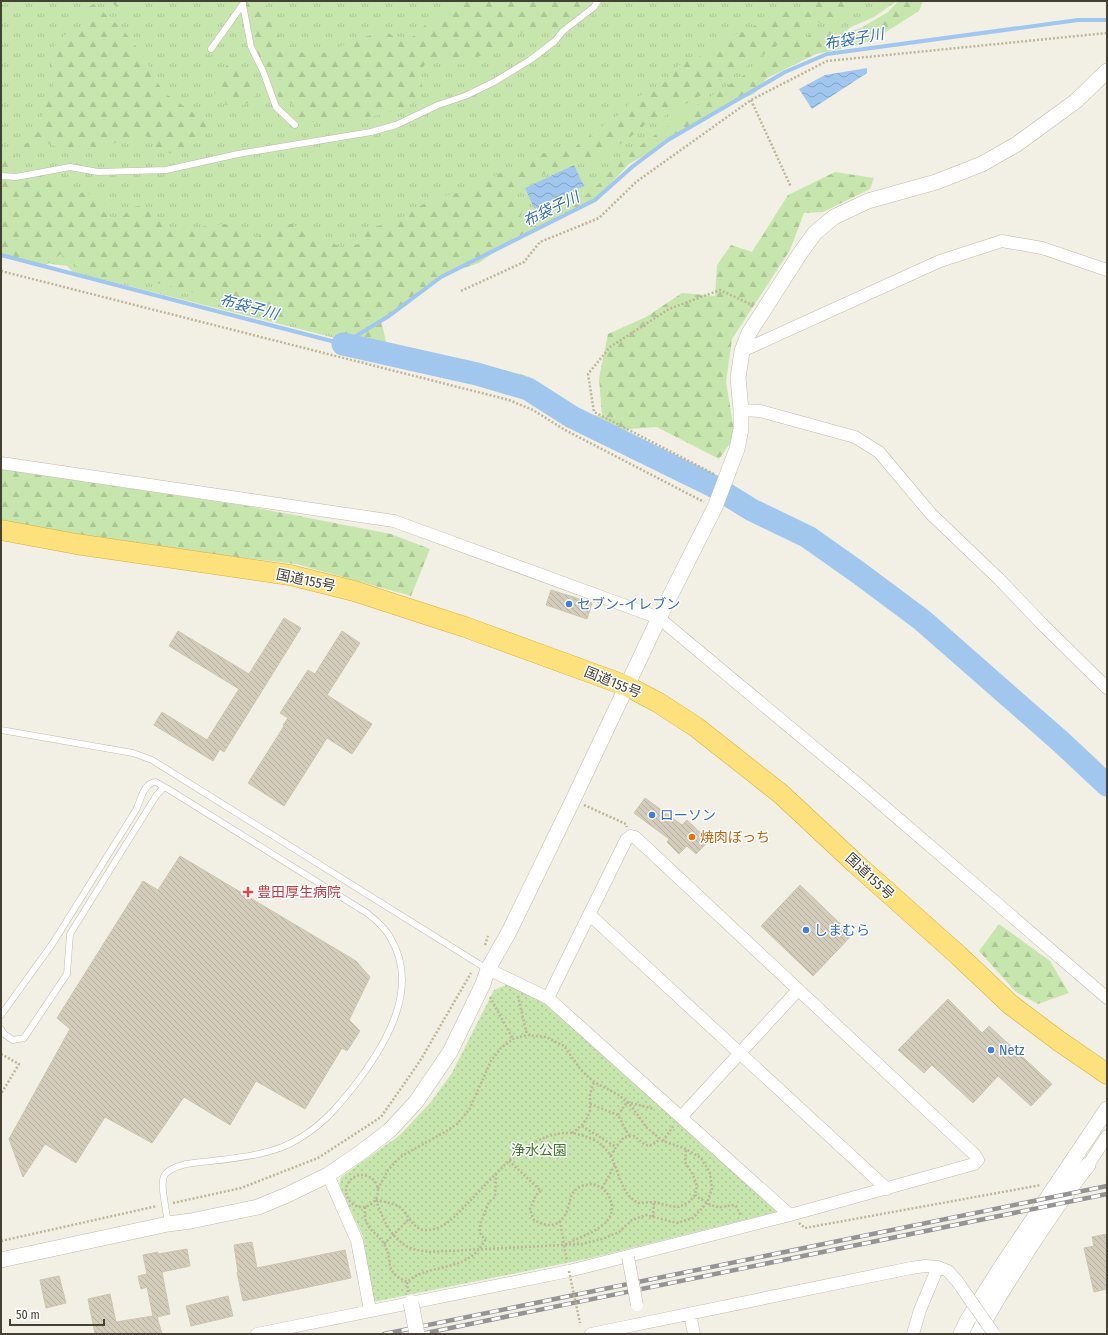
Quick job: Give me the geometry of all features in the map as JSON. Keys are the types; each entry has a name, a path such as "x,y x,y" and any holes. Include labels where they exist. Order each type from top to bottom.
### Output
{"highway":[{"name":"国道155号","path":"1,530 83,545 290,575 354,591 465,626 627,686 659,703 696,728 781,794 1012,1005 1059,1041 1107,1074"}],"street":[{"path":"1,1260 168,1224 198,1220 258,1206 288,1195 328,1175 360,1153 389,1131 416,1102 450,1052 483,984 483,966 509,932 659,618 715,507 726,481 741,429 738,378 742,351 749,333 801,252 815,233 834,218 868,201 936,182 982,164 1016,144 1076,101 1107,71"},
{"path":"742,351 940,261 1002,241 1042,248 1107,270"},
{"path":"741,410 760,411 855,437 879,452 931,514 999,579 1107,688"},
{"path":"1,463 394,521 659,618 852,779 1107,998"},
{"path":"257,1334 569,1271 628,1257 887,1189 974,1164 978,1160 975,1154 798,990 638,838 631,836 626,840 548,998"},
{"path":"590,914 739,1054 887,1189"},
{"path":"483,966 548,998 790,1215"},
{"path":"681,1117 798,990"},
{"path":"961,1334 967,1321 1001,1267 1107,1109"},
{"path":"978,1334 987,1315 1056,1207 1088,1165 1107,1136"},
{"path":"328,1175 357,1241 370,1310"},
{"path":"628,1257 642,1324"},
{"path":"913,1334 920,1310 938,1266"},
{"path":"591,1334 912,1268 938,1266 948,1271 957,1281 994,1334"},
{"path":"411,1303 417,1334"},
{"path":"690,1314 694,1334"}],"lane":[{"path":"1,176 16,177 70,167 98,172 166,170 238,154 371,132 396,125 438,105 465,96 500,78 530,60 555,41 563,31 594,7 598,1"},
{"path":"210,50 243,3"},
{"path":"243,3 251,47 263,71 276,107 295,125"},
{"path":"1,730 134,753 152,760 483,966"},
{"path":"1,1015 57,936 136,810 144,790 151,782 156,782 168,789 367,913 390,936 398,954 402,974 402,995 400,1005 392,1024 365,1071 333,1111 300,1139 260,1154 186,1164 174,1167 167,1172 162,1181 168,1224"},
{"path":"1,1029 4,1034 13,1040 24,1038 67,974 70,934 156,796 164,787"}],"path":[{"path":"461,291 524,262 540,242 599,218 636,182 751,100 826,61 1107,33"},
{"path":"751,100 791,187"},
{"path":"1,271 509,400 533,410 564,430 715,507"},
{"path":"726,481 594,412 588,374 610,347 669,309 720,290 763,311"},
{"path":"573,800 626,824 631,836"},
{"path":"1,1241 241,1188 318,1158 381,1118 483,966 488,936"},
{"path":"515,982 526,1035"},
{"path":"483,984 513,1039"},
{"path":"526,1035 546,1037 564,1046 581,1070 594,1082 618,1095 627,1102 647,1128 661,1140 686,1149 701,1158 710,1173 712,1189 707,1203 693,1218 677,1223 646,1215 632,1220 619,1232 602,1239 582,1244 429,1252 411,1248 393,1235 383,1220 376,1200 378,1189 388,1170 400,1157 457,1124 469,1110 491,1061 501,1048 513,1039 526,1035"},
{"path":"1,1054 19,1064 1,1094"},
{"path":"572,1133 582,1126 588,1118 590,1111 590,1094 594,1082"},
{"path":"627,1102 646,1106 658,1111"},
{"path":"618,1114 627,1102"},
{"path":"590,1104 618,1114 629,1136"},
{"path":"611,1156 620,1140 629,1136 634,1136 644,1145 653,1145 661,1140 681,1117"},
{"path":"582,1126 616,1147"},
{"path":"376,1200 401,1208 412,1223 425,1230 441,1227 454,1218 509,1161 523,1149 540,1140 560,1133 572,1133 593,1140 607,1150 628,1194 638,1203 654,1202 679,1207 689,1202 695,1195 697,1186 694,1175 685,1162 686,1149"},
{"path":"509,1161 541,1191 536,1196 530,1209 533,1218 541,1224 552,1226 560,1221 567,1211 569,1201 575,1191 584,1186 594,1184 602,1188 609,1196 612,1206 610,1216 602,1225 564,1245"},
{"path":"602,1188 615,1165"},
{"path":"376,1200 372,1204 365,1207 357,1206 349,1200 346,1191 349,1181 358,1175 364,1175 373,1179 378,1189"},
{"path":"407,1282 413,1277 426,1272 448,1267 466,1260 480,1249 484,1240 480,1232 480,1224 489,1202 494,1196 496,1175"},
{"path":"790,1215 805,1228 1042,1184"},
{"path":"695,1195 707,1203 717,1207 723,1207 731,1204 736,1206 740,1212 744,1226"},
{"path":"653,1217 654,1202"},
{"path":"365,1207 364,1215 367,1223 384,1244 391,1270 397,1278 407,1282"},
{"path":"384,1244 409,1219"},
{"path":"560,1221 580,1324"},
{"path":"407,1282 411,1303"}],"green space":[{"path":"1,1 897,1 874,17 851,27 816,54 751,86 627,164 594,197 439,274 343,340 73,272 67,266 45,263 1,252"},
{"path":"109,1 135,1 133,9 122,11"},
{"path":"240,1 268,1 264,14 278,27 280,40 293,50 309,54 323,53 384,30 393,36 405,40 420,33 428,20 445,14 458,1 593,1 575,13 567,25 553,32 541,29 525,31 516,36 512,48 480,56 454,66 438,58 428,59 420,72 422,86 421,96 414,102 398,110 370,117 338,121 309,122 297,121 294,105 273,93 264,67 246,35"},
{"path":"815,1 852,1 847,16 813,24 783,41 714,88 659,119 650,120 637,132 593,163 588,165 576,161 544,173 528,181 515,191 522,211 517,227 557,211 586,195 601,182 620,160 702,102 797,41 815,33 832,28 851,31 861,28 888,12 898,1 923,1 919,11 881,35 860,45 816,54 772,71 754,94 727,105 655,150 629,164 596,199 561,217 516,237 479,263 439,276 404,307 381,320 387,346 414,361 478,378 505,370 530,377 535,398 562,412 602,416 599,378 608,334 646,317 682,293 715,296 717,265 731,245 752,252 788,195 835,172 874,178 870,189 823,212 804,213 790,250 732,339 726,382 735,436 719,459 657,427 630,429 611,438 591,437 523,398 373,355 326,332 164,284 90,276 61,254 43,267 1,255 1,180 15,181 53,174 59,188 98,195 104,204 104,212 109,217 121,219 129,210 136,206 140,206 156,212 158,220 167,228 200,227 224,224 240,227 242,234 258,237 279,225 292,224 300,229 307,229 319,237 331,237 333,243 342,248 359,244 359,238 366,230 407,216 418,207 435,198 457,193 511,168 524,165 535,156 547,152 574,148 626,110 628,105 637,97 662,85 682,63 711,52 727,38 747,30 774,14 788,9 805,9"},
{"path":"94,4 123,30 145,58 155,80 166,94 210,124 198,138 183,149 166,154 153,147 154,138 143,136 119,141 101,149 83,145 69,150 62,149 45,142 25,155 18,148 27,143 39,131 46,103 54,88 50,69 50,53 62,36 82,27 89,6"},
{"path":"233,60 249,73 256,83 255,100 243,105 226,105 224,98 214,93 221,71"},
{"path":"1,149 15,157 15,162 4,172 1,171"},
{"path":"1,469 247,506 391,534 430,549 411,596 296,564 121,543 1,520"},
{"path":"999,924 1050,961 1069,993 1038,1004 1016,992 979,951"},
{"name":"浄水公園","path":"509,984 550,1003 780,1211 591,1258 373,1302 363,1236 339,1186 341,1177 400,1135 430,1103 452,1073 494,990"}],"water":[{"path":"867,68 867,73 812,109 799,89 825,75"},
{"path":"574,165 584,186 535,210 525,188"}],"building":[{"name":"セブン-イレブン","path":"551,590 592,603 587,619 546,605"},
{"path":"284,618 301,628 224,752 220,749 213,761 154,725 162,712 207,740 239,689 169,646 178,631 249,674"},
{"path":"342,631 360,643 327,695 372,724 352,754 327,738 284,806 248,783 288,718 280,713 308,670 315,674"},
{"path":"645,798 682,825 687,820 709,841 696,854 687,846 679,854 667,842 669,839 634,813"},
{"name":"豊田厚生病院","path":"180,856 356,961 370,977 349,1020 360,1031 347,1051 342,1048 305,1109 256,1081 230,1125 184,1097 152,1143 105,1117 76,1163 45,1144 23,1177 9,1139 70,1029 57,1018 143,881 158,890"},
{"name":"しまむら","path":"800,885 852,935 813,976 761,926"},
{"path":"948,999 982,1033 989,1026 1052,1084 1031,1106 998,1076 973,1103 932,1065 924,1073 898,1050"},
{"path":"1107,1234 1107,1289 1094,1292 1084,1248 1094,1246 1092,1237"},
{"path":"252,1242 257,1268 345,1250 351,1278 243,1301 237,1272 234,1245"},
{"path":"187,1249 190,1266 162,1272 170,1314 157,1317 162,1334 95,1334 88,1299 110,1294 116,1322 153,1316 147,1287 141,1289 138,1276 147,1274 143,1255"},
{"path":"59,1276 66,1303 46,1308 40,1280"},
{"path":"228,1296 233,1316 191,1326 186,1306"}],"waterway":[{"name":"布袋子川","path":"1,255 343,344 389,316 441,277 595,200 632,167 668,140 785,72 827,54 1078,20 1107,20"},
{"path":"343,344 477,374 528,389 572,417 713,486 752,510 808,537 922,620 1060,741 1107,785"}],"railway":[{"path":"384,1334 1107,1186"},
{"path":"421,1334 1107,1194"}],"place":[{"name":"セブン-イレブン","path":"569,604"},
{"name":"ローソン","path":"652,815"},
{"name":"焼肉ぼっち","path":"692,837"},
{"name":"豊田厚生病院","path":"248,892"},
{"name":"しまむら","path":"806,930"},
{"name":"Netz","path":"991,1050"}]}
